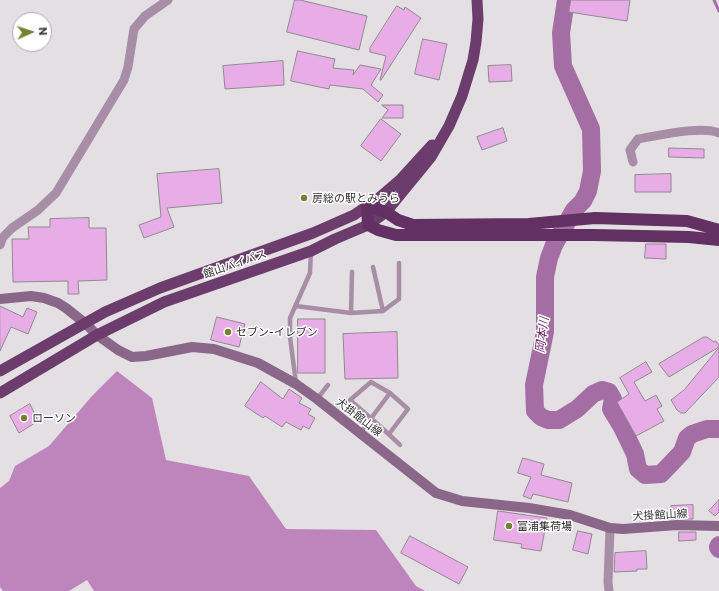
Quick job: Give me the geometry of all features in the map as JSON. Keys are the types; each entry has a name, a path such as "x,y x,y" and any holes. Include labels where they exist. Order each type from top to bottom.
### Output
{"highway":[{"name":"館山バイパス","path":"0,393 97,336 164,302 311,251 368,225 386,212 431,157 449,126 466,85 473,60 478,19 477,0"},
{"name":"館山バイパス","path":"0,371 24,356 86,324 105,312 160,288 319,231 354,215 400,180 449,126"},
{"path":"719,230 686,221 595,218 528,229 407,236 386,232 368,225 367,206 386,212 398,220 413,225 528,229 594,235 689,237 719,240"}],"main road":[{"name":"犬掛館山線","path":"0,299 31,296 44,298 58,303 86,324 97,336 118,350 132,356 146,356 192,347 214,349 258,363 296,384 317,399 436,492 462,501 529,508 570,516 622,530 677,525 719,526"}],"street":[{"path":"0,245 3,237 12,228 38,210 56,193 124,80 128,67 134,29 145,16 168,0"},
{"path":"633,162 630,150 638,139 692,131 713,130 719,133"},
{"path":"609,591 610,528"}],"lane":[{"path":"296,384 290,338 290,318 310,273 311,251"},
{"path":"296,306 352,313 383,311 399,299 398,263"},
{"path":"373,267 383,311"},
{"path":"352,272 352,313"},
{"path":"389,434 408,409 390,393 370,382 350,400 400,445"},
{"path":"317,399 328,385"},
{"path":"360,433 390,393"}],"shaded area":[{"path":"117,371 152,398 166,460 249,476 286,529 376,530 416,586 425,591 94,591 87,580 69,591 3,591 0,587 0,488 9,481 15,466 49,446 92,396"}],"building":[{"path":"295,0 367,16 359,50 287,32"},
{"path":"571,0 630,0 627,21 569,12"},
{"path":"397,6 404,10 405,7 421,18 380,80 386,56 370,52 370,48"},
{"path":"423,39 447,44 439,80 415,74"},
{"path":"298,51 335,59 333,68 354,70 353,75 360,65 381,69 371,85 383,95 378,102 363,89 330,85 329,89 291,81"},
{"path":"283,61 284,85 225,89 223,66"},
{"path":"511,65 512,81 489,82 488,66"},
{"path":"382,105 403,105 403,118 382,118 388,110"},
{"path":"381,119 401,134 381,161 361,146"},
{"path":"503,128 507,141 482,150 477,137"},
{"path":"669,148 704,149 704,158 669,157"},
{"path":"219,169 222,203 167,208 174,227 144,238 139,225 161,217 157,174"},
{"path":"671,174 671,192 635,192 635,175"},
{"path":"89,218 89,228 106,228 107,280 78,281 79,294 68,294 68,281 13,282 12,239 29,239 28,227 50,227 50,219"},
{"path":"646,244 666,244 666,259 645,258"},
{"path":"0,306 23,317 27,308 37,312 28,334 11,327 0,351"},
{"name":"セブン-イレブン","path":"217,317 245,324 239,347 211,340"},
{"path":"298,319 325,319 325,373 298,373"},
{"path":"397,332 398,378 345,379 343,334"},
{"path":"704,337 707,337 714,342 716,341 719,347 669,377 659,364"},
{"path":"719,348 719,377 685,413 681,413 677,410 671,400 684,390"},
{"path":"646,362 652,372 634,382 645,401 656,395 662,406 657,409 664,421 636,436 617,402 629,394 620,378"},
{"path":"261,382 283,399 289,389 302,398 299,403 311,409 308,414 315,418 309,429 303,426 301,430 286,422 282,427 265,416 263,418 245,406"},
{"name":"ローソン","path":"30,404 38,421 19,433 10,416"},
{"path":"523,458 544,464 541,475 572,483 568,502 533,494 531,499 523,496 531,477 518,473"},
{"path":"719,500 719,512 715,516 709,511"},
{"path":"693,505 693,519 672,519 671,506"},
{"path":"498,511 547,518 541,551 521,548 522,544 494,540"},
{"path":"578,531 592,534 588,554 573,550"},
{"path":"679,532 696,532 696,540 679,541"},
{"path":"410,536 468,567 459,584 401,553"},
{"path":"646,551 647,569 614,572 615,553"}],"waterway":[{"name":"岡本川","path":"566,0 561,33 563,66 591,129 592,171 588,191 583,201 574,210 554,245 549,258 545,277 545,332 534,385 535,411 541,417 548,420 559,420 577,409 593,394 602,390 609,392 613,399 611,409 622,427 635,454 638,469 645,475 661,474 682,452 687,438 692,434 707,429 719,429"},
{"path":"714,0 719,11"},
{"name":"岡本川","path":"719,545 719,549"}],"place":[{"name":"房総の駅とみうら","path":"304,198"},
{"name":"セブン-イレブン","path":"228,332"},
{"name":"ローソン","path":"24,418"},
{"name":"富浦集荷場","path":"509,526"}]}
